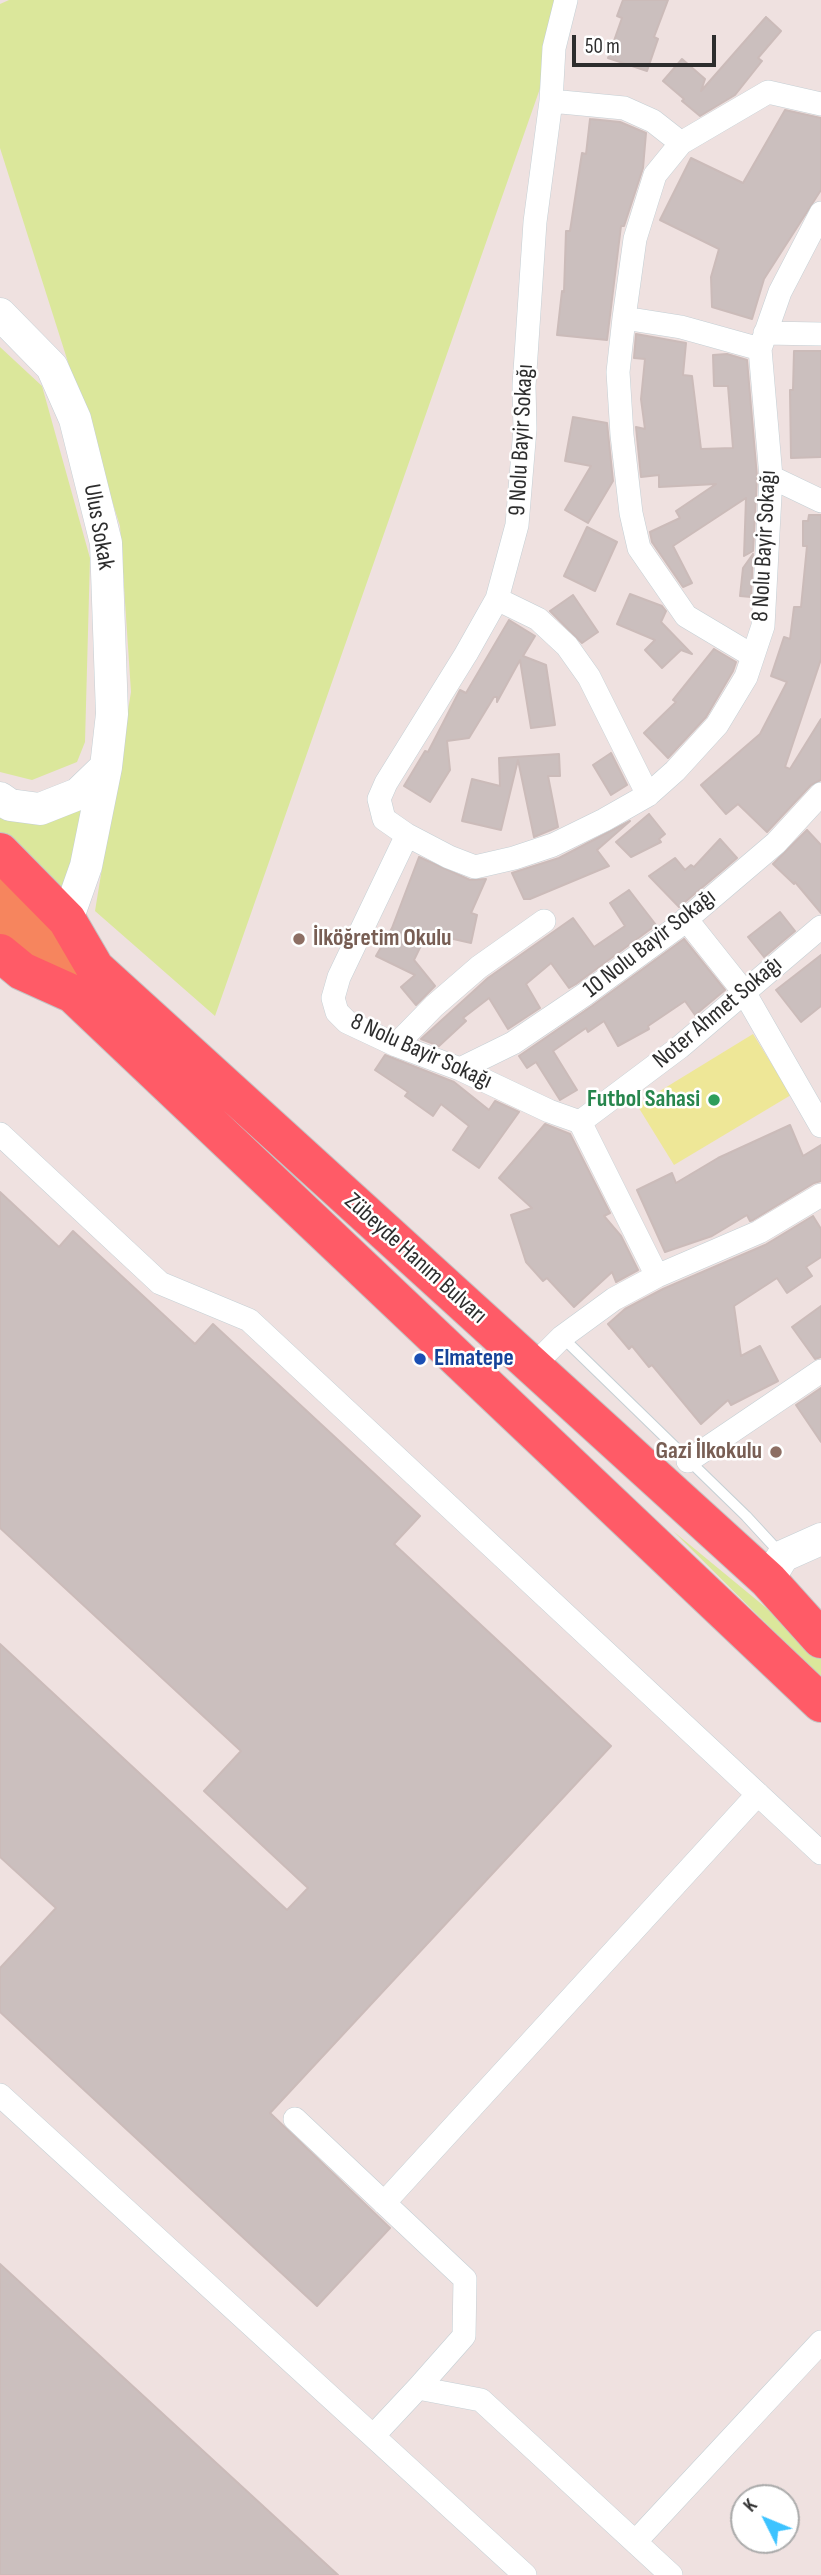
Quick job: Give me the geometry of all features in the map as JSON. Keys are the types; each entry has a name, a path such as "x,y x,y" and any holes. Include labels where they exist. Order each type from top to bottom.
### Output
{"highway":[{"path":"0,852 67,920 84,981 22,971 0,953"},
{"name":"Zübeyde Hanım Bulvarı","path":"84,981 533,1366 776,1568 821,1639"},
{"name":"Zübeyde Hanım Bulvarı","path":"84,981 821,1703"}],"main road":[{"name":"Zübeyde Hanım Bulvarı","path":"0,888 84,981"},
{"path":"0,925 84,981"}],"street":[{"name":"9 Nolu Bayir Sokağı","path":"407,835 384,820 379,799 386,783 497,599 517,525 525,429 524,386 534,233 551,101 554,48 566,0"},
{"path":"753,656 686,616 639,548 631,513 622,435 618,372 624,318 635,239 655,175 681,143 768,92 821,104"},
{"path":"551,101 624,108 653,121 681,143"},
{"name":"8 Nolu Bayir Sokağı","path":"580,1122 549,1111 460,1069 396,1045 347,1022 337,1012 333,999 340,977 407,835 475,867 553,845 648,795 675,771 717,725 746,677 763,626 771,477 763,341 780,292 821,213"},
{"name":"Ulus Sokak","path":"0,314 52,367 75,419 106,543 112,714 106,767 86,866 67,920"},
{"path":"624,318 763,341 821,334"},
{"path":"771,477 821,501"},
{"path":"497,599 538,619 567,646 589,677 648,795"},
{"path":"0,798 10,805 40,808 78,794 106,767"},
{"name":"10 Nolu Bayir Sokağı","path":"460,1069 513,1043 584,995 686,919 776,843 821,794"},
{"path":"686,919 744,992 821,1126"},
{"path":"396,1045 434,1006 479,967 544,921"},
{"name":"Noter Ahmet Sokağı","path":"580,1122 639,1080 821,927"},
{"path":"580,1122 657,1276"},
{"path":"0,1134 160,1283 249,1320 821,1853"},
{"path":"533,1366 562,1337 614,1299 657,1276 759,1232 821,1195"},
{"path":"688,1461 821,1371"},
{"path":"776,1568 821,1539"},
{"path":"384,2203 758,1794"},
{"path":"0,2095 525,2575"},
{"path":"295,2119 465,2279 464,2336 374,2435"},
{"path":"636,2541 821,2342"},
{"path":"418,2388 481,2400 671,2575"}],"lane":[{"path":"562,1337 746,1516 776,1568"}],"green space":[{"path":"9,0 571,0 215,1016 95,911 131,692 120,526 0,148 0,4"},
{"path":"0,347 42,386 90,558 85,742 77,762 32,780 0,772"},
{"path":"0,805 74,805 83,811 64,895 0,835"},
{"path":"673,1531 821,1653 821,1678"}],"shaded area":[{"name":"Futbol Sahasi","path":"753,1034 791,1095 674,1165 637,1105"}],"building":[{"path":"623,0 668,0 654,37 658,39 647,71 608,58 622,18 617,16"},
{"path":"766,17 781,31 758,58 762,61 735,95 700,116 663,81 682,59 705,79 701,91"},
{"path":"785,110 821,118 821,190 764,279 752,319 712,307 711,277 719,249 660,220 691,158 743,183"},
{"path":"590,119 620,122 646,133 643,168 624,226 621,226 607,340 557,335 562,291 564,292 566,231 570,231 582,153 586,154"},
{"path":"636,334 686,343 683,375 692,376 701,449 733,448 728,386 714,386 713,355 727,354 747,360 757,477 753,551 744,556 746,498 673,546 692,583 683,587 652,542 650,532 680,518 676,511 716,484 659,487 659,475 641,477 636,427 645,429 641,399 645,359 634,358"},
{"path":"794,351 821,351 821,457 791,458 790,390 793,390"},
{"path":"573,417 607,423 613,481 588,523 565,510 591,466 565,461"},
{"path":"809,515 821,515 821,659 785,767 790,769 821,719 821,780 811,785 767,832 738,804 726,814 701,785 760,734 787,682 771,676 784,637 790,639 794,607 801,607 807,546 803,546 803,521 808,521"},
{"path":"587,527 617,542 595,591 564,576"},
{"path":"753,554 751,597 740,596 743,568"},
{"path":"630,594 662,606 666,611 661,622 692,654 681,650 662,668 645,650 655,640 617,624"},
{"path":"573,595 598,632 582,643 550,611"},
{"path":"509,620 535,636 523,656 546,665 555,725 531,728 520,660 497,702 497,697 494,697 469,738 447,741 450,770 430,802 404,786 425,751 428,752 460,690 466,693"},
{"path":"714,649 736,662 733,671 706,717 668,758 644,733 676,702 673,700"},
{"path":"611,753 627,785 611,795 593,765"},
{"path":"559,754 560,776 548,776 558,827 534,837 518,760 501,830 462,821 472,779 500,786 499,758"},
{"path":"649,814 665,834 659,839 661,842 631,857 616,842"},
{"path":"630,821 597,850 609,866 530,899 524,899 512,873 559,858"},
{"path":"807,830 821,845 821,913 795,882 794,884 773,864"},
{"path":"720,839 737,858 679,907 649,876 675,858 685,870 691,865 694,867"},
{"path":"419,857 470,880 486,879 471,913 477,915 471,943 427,933 414,960 435,986 416,1005 401,987 415,975 376,956 392,928"},
{"path":"629,890 656,925 576,984 569,988 551,963 526,984 540,1008 508,1029 489,998 463,1018 466,1021 439,1046 421,1039 488,978 573,918 594,947 625,926 610,903"},
{"path":"780,912 795,931 764,957 748,937"},
{"path":"684,939 725,990 695,1015 685,1001 648,1026 649,1029 618,1046 604,1021 588,1032 586,1028 553,1051 577,1090 560,1100 536,1062 527,1068 519,1056"},
{"path":"821,955 821,1006 801,1022 776,990"},
{"path":"385,1055 454,1082 489,1110 495,1101 519,1112 479,1168 453,1150 469,1126 441,1104 433,1116 405,1096 408,1092 375,1070"},
{"path":"545,1124 570,1134 610,1213 604,1216 621,1236 638,1270 616,1282 612,1272 574,1307 547,1278 543,1281 526,1262 511,1215 532,1208 499,1178"},
{"path":"790,1125 803,1156 821,1145 821,1181 753,1220 750,1221 747,1215 712,1236 665,1252 637,1190 672,1173 676,1183 718,1158"},
{"path":"0,1192 59,1247 73,1231 195,1344 213,1324 420,1516 394,1544 611,1746 270,2113 390,2228 317,2306 0,2012 0,1968 56,1908 0,1857 0,1644 287,1910 308,1888 204,1791 241,1751 0,1528"},
{"path":"813,1216 821,1229 821,1257 806,1267 812,1276 787,1293 777,1278 734,1306 741,1356 760,1346 778,1381 731,1405 728,1400 701,1424 652,1365 649,1367 632,1346 629,1349 608,1324 625,1309 663,1289 765,1245"},
{"path":"821,1306 821,1357 815,1359 792,1327"},
{"path":"821,1388 821,1442 796,1405"},
{"path":"0,2264 338,2575 0,2575"}],"place":[{"name":"İlköğretim Okulu","path":"299,939"},
{"name":"Futbol Sahasi","path":"714,1100"},
{"name":"Elmatepe","path":"420,1359"},
{"name":"Gazi İlkokulu","path":"776,1452"}]}
